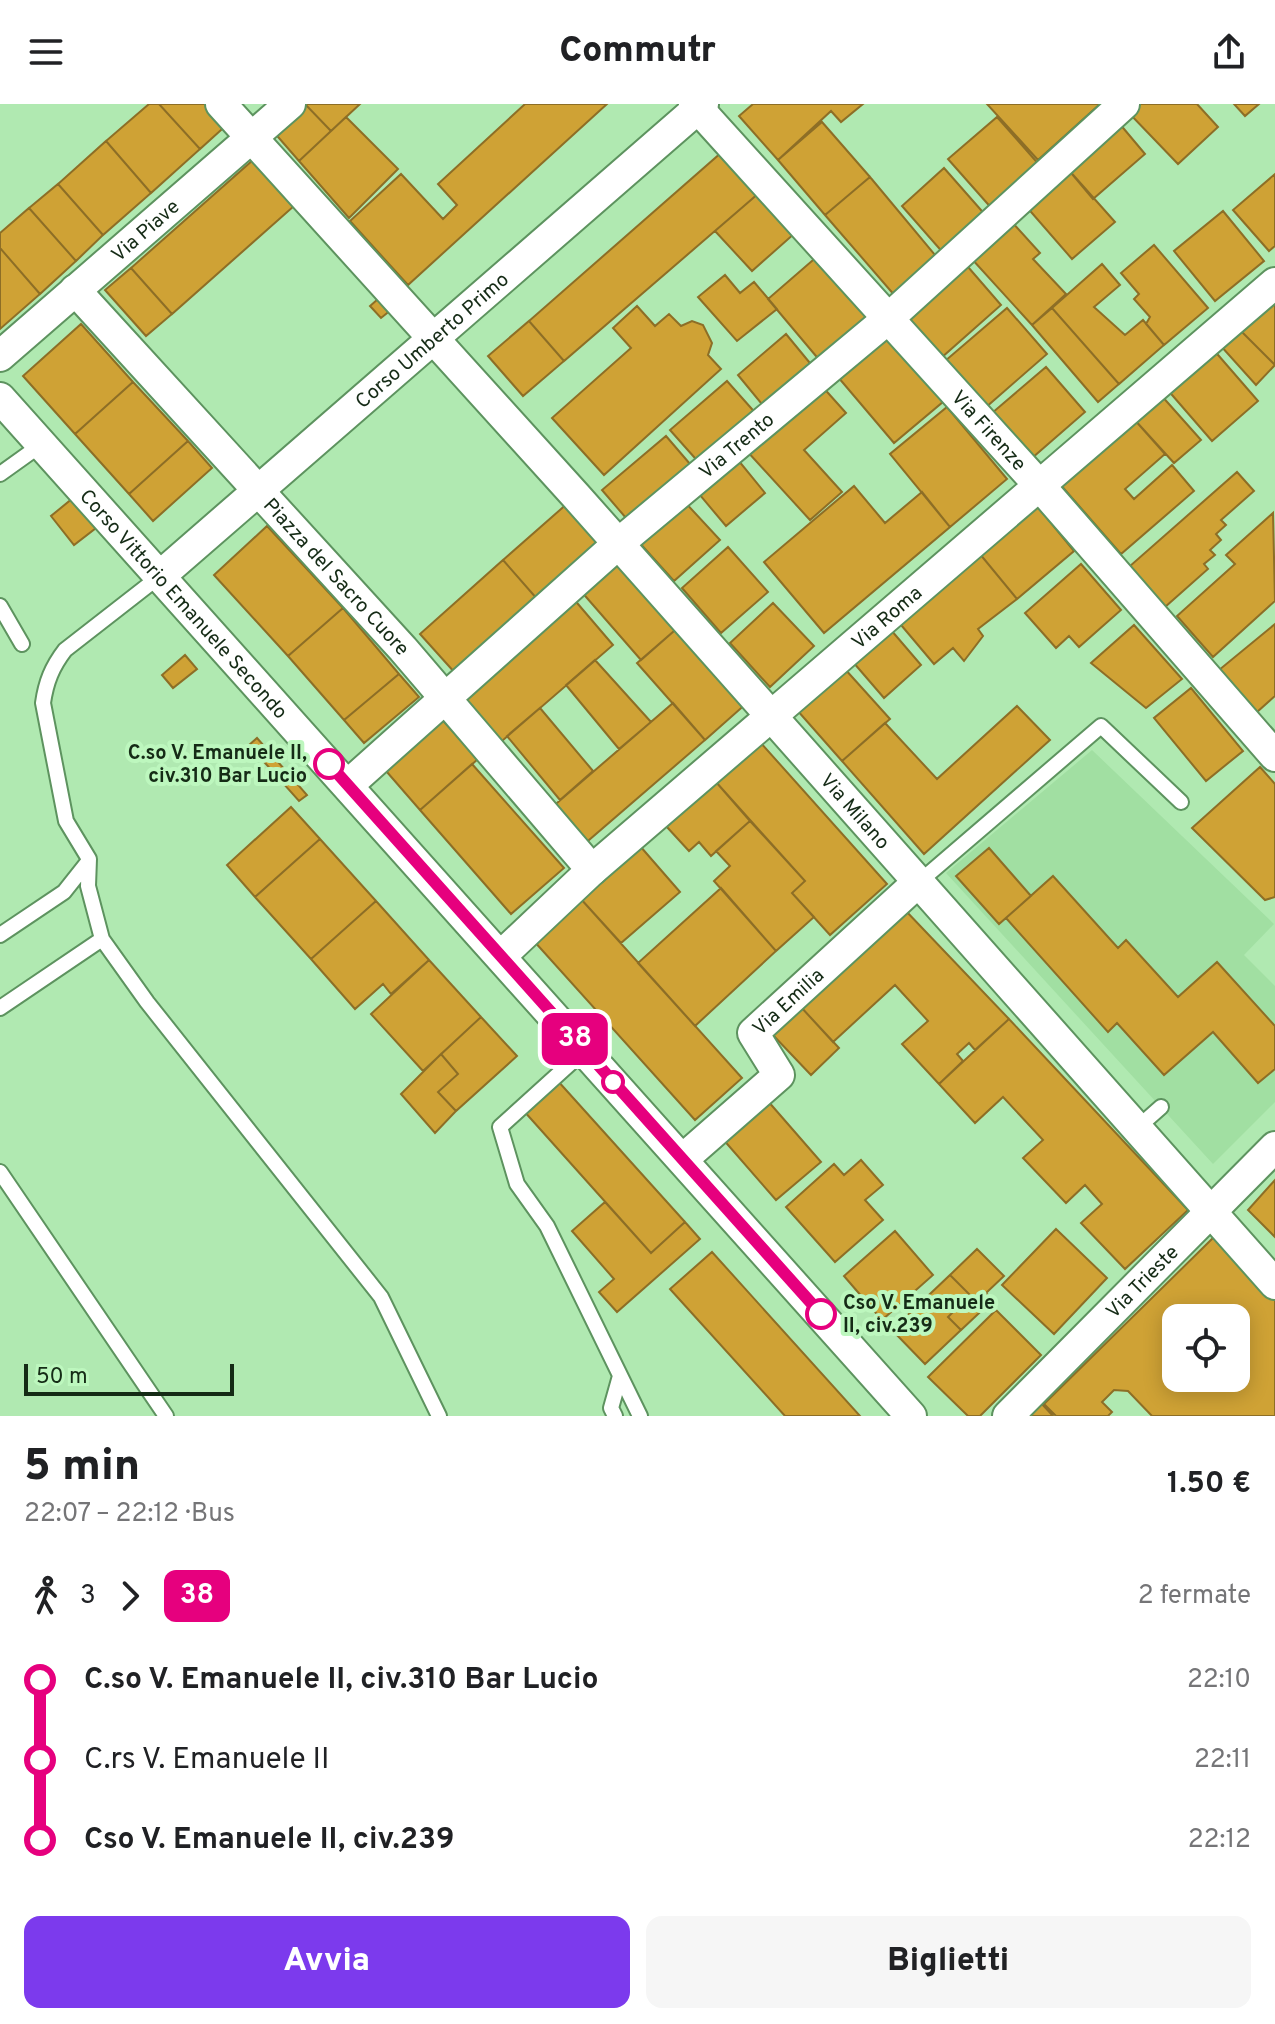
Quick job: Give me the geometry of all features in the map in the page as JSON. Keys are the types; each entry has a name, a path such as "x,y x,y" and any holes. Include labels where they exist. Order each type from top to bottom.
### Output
{"street":[{"path":"221,104 432,340"},
{"name":"Via Piave","path":"0,356 290,104"},
{"name":"Via Trento","path":"348,785 619,543 890,317 1124,104"},
{"name":"Via Firenze","path":"698,105 1039,485 1275,756"},
{"name":"Corso Umberto Primo","path":"160,576 698,105"},
{"name":"Via Roma","path":"502,955 592,870 1275,283"},
{"name":"Piazza del Sacro Cuore","path":"75,290 444,697 592,870"},
{"name":"Via Milano","path":"432,340 619,543 1210,1215 1275,1284"},
{"name":"Corso Vittorio Emanuele Secondo","path":"0,398 502,955 911,1416"},
{"name":"Via Emilia","path":"683,1159 779,1075 753,1033 917,883"},
{"name":"Via Trieste","path":"1008,1416 1275,1147"}],"lane":[{"path":"0,474 42,444"},
{"path":"160,576 65,650 48,676 43,703 66,821 89,859 88,886 102,939 147,1002 381,1297 439,1416"},
{"path":"0,606 22,644"},
{"path":"917,883 1101,726 1181,802"},
{"path":"0,935 64,892 89,859"},
{"path":"64,892 88,886"},
{"path":"0,1008 102,939"},
{"path":"585,1050 500,1127 517,1184 547,1226 640,1416"},
{"path":"1135,1130 1161,1107"},
{"path":"0,1172 166,1416"},
{"path":"615,1416 611,1408 620,1376"}],"shaded area":[{"path":"1092,750 1274,924 1244,955 1275,986 1275,1102 1213,1164 946,873"}],"building":[{"path":"149,104 159,104 200,149 151,193 106,141"},
{"path":"159,104 215,104 231,121 200,149"},
{"path":"300,104 305,104 331,131 299,161 272,130"},
{"path":"305,104 360,104 331,131"},
{"path":"525,104 607,104 408,285 350,221 401,174 443,219 457,205 438,184"},
{"path":"753,104 863,104 841,122 831,111 778,160 739,116"},
{"path":"987,104 1100,104 1038,160"},
{"path":"1134,104 1197,104 1218,127 1178,164 1127,111"},
{"path":"1234,104 1259,104 1245,116"},
{"path":"346,117 398,169 349,218 299,161"},
{"path":"997,117 1042,168 994,211 948,159"},
{"path":"822,122 870,177 825,215 778,160"},
{"path":"1119,123 1145,154 1093,199 1067,168"},
{"path":"106,141 151,193 103,235 58,184"},
{"path":"722,152 759,193 564,361 529,321"},
{"path":"253,160 294,206 172,314 131,268"},
{"path":"944,168 988,218 945,255 902,206"},
{"path":"1067,168 1115,222 1072,259 1025,205"},
{"path":"1275,174 1275,246 1269,251 1233,210"},
{"path":"870,177 940,261 896,297 825,215"},
{"path":"58,184 103,235 76,261 29,208"},
{"path":"759,193 795,233 752,271 715,231"},
{"path":"29,208 76,261 40,294 0,248 0,233"},
{"path":"1223,211 1264,261 1215,301 1174,251"},
{"path":"1011,221 1040,253 1033,259 1066,294 1032,325 971,258"},
{"path":"1154,245 1208,308 1164,345 1146,324 1150,317 1134,299 1139,294 1121,273"},
{"path":"0,248 40,294 0,329"},
{"path":"820,254 874,315 821,362 768,299"},
{"path":"962,260 1001,305 941,358 901,314"},
{"path":"1102,264 1120,285 1094,307 1125,335 1143,320 1164,345 1119,384 1052,308"},
{"path":"131,268 172,314 146,336 105,290"},
{"path":"725,275 740,293 754,282 777,309 737,341 698,297"},
{"path":"386,292 397,305 381,318 370,306"},
{"path":"1275,293 1275,365 1238,328"},
{"path":"637,306 655,326 669,314 681,326 692,321 703,325 712,343 708,355 721,369 604,475 552,418 631,348 613,328"},
{"path":"1007,308 1047,354 985,408 945,361"},
{"path":"1052,308 1119,384 1098,402 1032,325"},
{"path":"529,321 564,361 523,396 488,356"},
{"path":"81,324 133,382 75,434 23,376"},
{"path":"1238,328 1275,365 1256,385 1220,345"},
{"path":"888,333 944,401 894,443 838,377"},
{"path":"786,334 814,368 766,409 738,375"},
{"path":"1212,348 1258,401 1212,441 1166,388"},
{"path":"1046,367 1085,412 1032,458 992,413"},
{"path":"727,381 759,417 702,466 670,430"},
{"path":"133,382 188,441 129,494 75,434"},
{"path":"820,384 846,413 804,450 842,492 810,520 746,450"},
{"path":"1160,394 1201,440 1174,463 1133,418"},
{"path":"947,407 1007,479 950,527 890,454"},
{"path":"1133,418 1165,454 1125,489 1134,499 1172,465 1194,491 1121,554 1059,483"},
{"path":"666,436 696,471 632,525 602,490"},
{"path":"188,441 212,468 153,521 129,494"},
{"path":"734,455 765,493 726,526 694,488"},
{"path":"1237,472 1254,491 1221,520 1226,525 1216,534 1221,540 1210,550 1215,555 1204,564 1208,569 1165,607 1130,566"},
{"path":"854,486 885,523 922,492 950,527 824,633 764,562"},
{"path":"73,498 96,528 74,545 51,516"},
{"path":"682,499 720,540 674,581 637,540"},
{"path":"1033,501 1074,551 1017,599 975,548"},
{"path":"569,502 604,542 538,600 503,560"},
{"path":"1273,513 1275,601 1213,657 1177,616 1235,564 1226,555"},
{"path":"267,526 343,608 288,656 214,575"},
{"path":"728,547 768,592 721,633 682,588"},
{"path":"975,548 1017,599 978,629 983,636 964,661 953,648 934,664 896,619"},
{"path":"620,555 681,625 641,660 580,590"},
{"path":"503,560 538,600 456,674 420,634"},
{"path":"1081,564 1121,610 1079,647 1069,636 1056,648 1025,613"},
{"path":"572,597 613,645 495,747 453,700"},
{"path":"773,603 814,646 770,687 730,643"},
{"path":"343,608 399,674 344,720 288,656"},
{"path":"1275,624 1275,696 1257,712 1219,670"},
{"path":"681,625 748,702 705,740 637,663"},
{"path":"1134,625 1182,679 1146,708 1091,663"},
{"path":"891,630 921,665 884,698 853,662"},
{"path":"185,655 197,669 173,688 162,675"},
{"path":"595,660 651,722 619,749 566,685"},
{"path":"844,668 890,719 842,761 797,710"},
{"path":"399,674 419,697 364,743 344,720"},
{"path":"1191,688 1243,751 1206,781 1154,718"},
{"path":"673,703 705,740 582,846 550,809"},
{"path":"1017,706 1050,740 924,854 842,761 885,723 937,779"},
{"path":"540,708 593,771 560,800 507,736"},
{"path":"437,714 478,759 420,810 380,764"},
{"path":"257,738 307,795 299,801 249,745"},
{"path":"760,742 887,884 830,935 792,893 805,881 716,782"},
{"path":"472,764 564,868 511,914 420,810"},
{"path":"1260,767 1275,784 1275,897 1265,900 1192,828"},
{"path":"716,782 750,821 711,856 699,842 689,851 666,826"},
{"path":"291,807 320,839 255,897 227,865"},
{"path":"750,821 805,881 792,893 814,917 776,951 714,881 730,866 716,851"},
{"path":"320,839 376,901 311,959 255,897"},
{"path":"640,846 680,892 621,943 580,898"},
{"path":"989,848 1031,896 999,924 956,876"},
{"path":"1053,876 1118,948 1126,940 1178,997 1217,962 1275,1026 1275,1069 1258,1083 1213,1032 1164,1075 1117,1023 1108,1032 1006,918"},
{"path":"721,888 776,951 695,1026 638,963"},
{"path":"580,898 742,1078 695,1120 533,940"},
{"path":"376,901 429,960 391,994 383,984 355,1009 311,959"},
{"path":"905,910 1009,1019 975,1050 969,1043 957,1054 963,1061 939,1084 902,1044 928,1021 895,985 833,1042 800,1006"},
{"path":"429,960 481,1017 423,1071 371,1014"},
{"path":"800,1006 839,1048 811,1075 771,1033"},
{"path":"481,1017 517,1056 456,1111 438,1092 458,1074 441,1054"},
{"path":"1009,1019 1188,1210 1125,1269 1081,1223 1102,1204 1085,1185 1066,1203 1023,1158 1043,1140 1003,1097 975,1123 939,1084"},
{"path":"441,1054 458,1074 438,1092 456,1111 435,1133 401,1094"},
{"path":"557,1080 685,1222 651,1253 523,1110"},
{"path":"767,1100 821,1162 776,1200 722,1138"},
{"path":"861,1160 883,1185 865,1200 883,1220 835,1262 786,1207 834,1164 844,1175"},
{"path":"1275,1180 1275,1237 1248,1210"},
{"path":"605,1202 651,1253 685,1222 700,1239 617,1312 599,1292 614,1279 572,1231"},
{"path":"1056,1229 1107,1278 1054,1334 1002,1285"},
{"path":"895,1231 933,1275 882,1320 844,1276"},
{"path":"1214,1237 1275,1298 1275,1416 1152,1416 1128,1391 1114,1390 1102,1402 1112,1412 1108,1416 1056,1416 1044,1404"},
{"path":"977,1249 1004,1276 986,1293 993,1300 961,1330 948,1317 970,1295 950,1275"},
{"path":"712,1252 860,1416 785,1416 670,1289"},
{"path":"950,1275 970,1295 948,1317 961,1330 925,1364 892,1330"},
{"path":"996,1310 1041,1355 980,1416 968,1416 928,1377"},
{"path":"1041,1403 1053,1416 1027,1416"}],"bus line":[{"name":"38","path":"329,764 821,1314"}],"place":[{"name":"C.so V. Emanuele II, civ.310 Bar Lucio","path":"329,764"},
{"name":"Cso V. Emanuele II, civ.239","path":"821,1314"}]}
